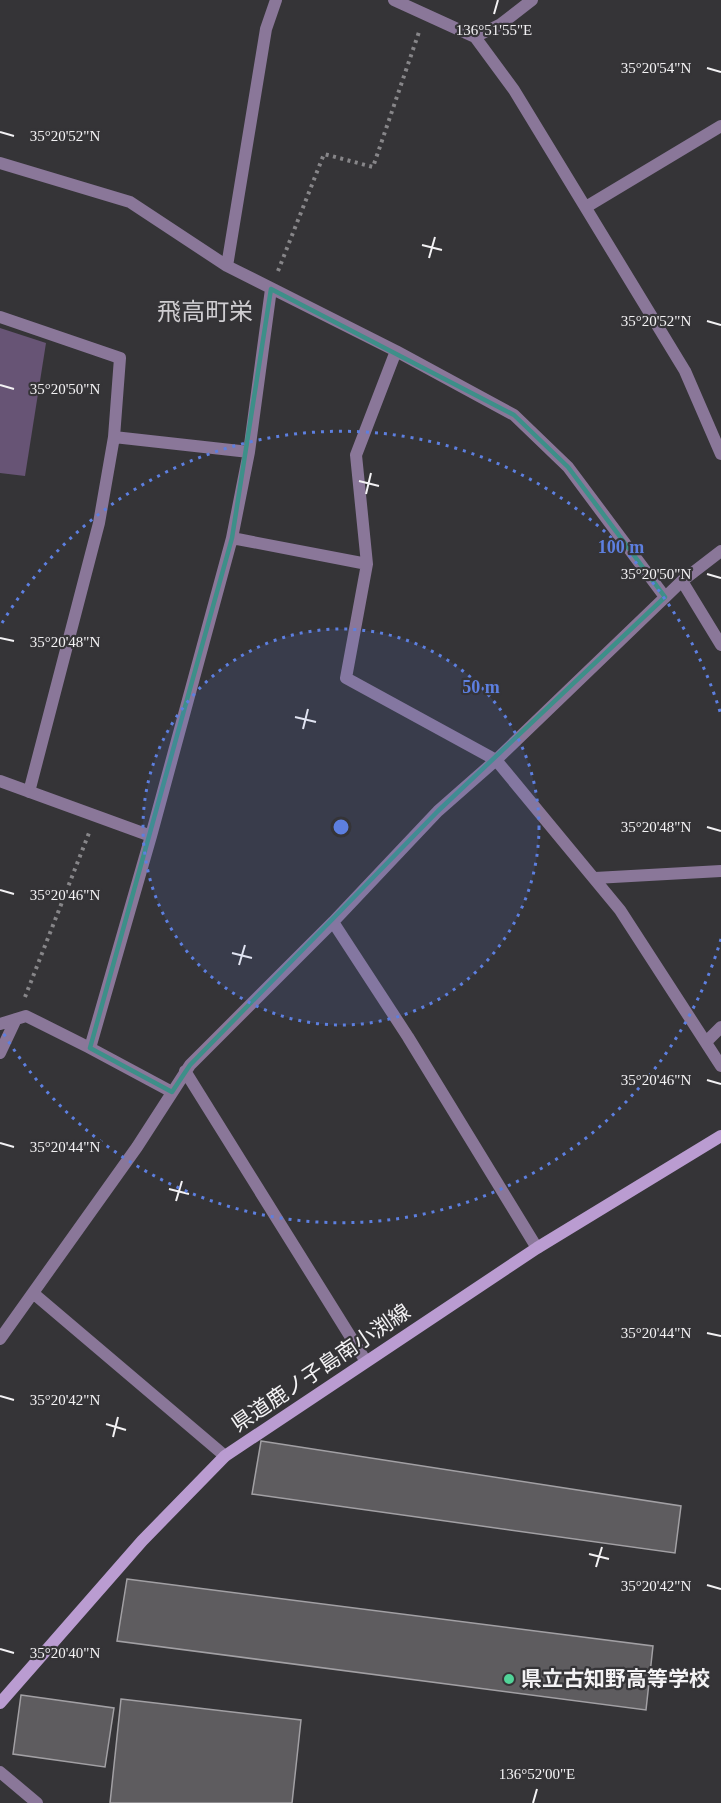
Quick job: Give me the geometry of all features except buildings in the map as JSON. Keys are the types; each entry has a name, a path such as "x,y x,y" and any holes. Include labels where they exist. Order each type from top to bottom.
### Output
{"main road":[{"name":"県道鹿ノ子島南小渕線","path":"0,1702 142,1541 225,1456 365,1360 537,1248 721,1136"}],"street":[{"path":"227,266 266,29 276,0"},
{"path":"394,0 475,37 514,90 685,371 721,454"},
{"path":"475,37 501,24 532,0"},
{"path":"586,207 721,126"},
{"path":"0,164 130,202 227,266 396,351 513,415 568,467 665,597"},
{"path":"90,1048 152,836 232,538 249,452 271,289"},
{"path":"0,317 120,358 114,437 99,523 29,792"},
{"path":"396,351 356,455 367,564 346,678 496,760 620,910 721,1066"},
{"path":"114,437 249,452"},
{"path":"232,538 367,564"},
{"path":"0,1339 136,1147 186,1071 333,922 438,811 496,760 682,581 721,550"},
{"path":"682,581 721,645"},
{"path":"0,781 152,836"},
{"path":"595,878 721,871"},
{"path":"333,922 408,1037 537,1248"},
{"path":"0,1024 26,1016 172,1092"},
{"path":"0,1053 16,1019"},
{"path":"706,1042 721,1027"},
{"path":"186,1071 365,1360"},
{"path":"33,1293 225,1456"},
{"path":"0,1772 37,1803"}],"path":[{"path":"271,289 324,154 373,167 425,14"},
{"path":"16,1019 95,816"}],"highlighted area":[{"path":"271,289 514,415 568,467 665,597 438,811 190,1065 172,1092 90,1048 232,538"}],"shaded area":[{"path":"0,328 46,343 25,476 0,473"}],"place":[{"name":"県立古知野高等学校","path":"509,1679"}],"district":[{"name":"飛高町栄","path":"205,312"}]}
